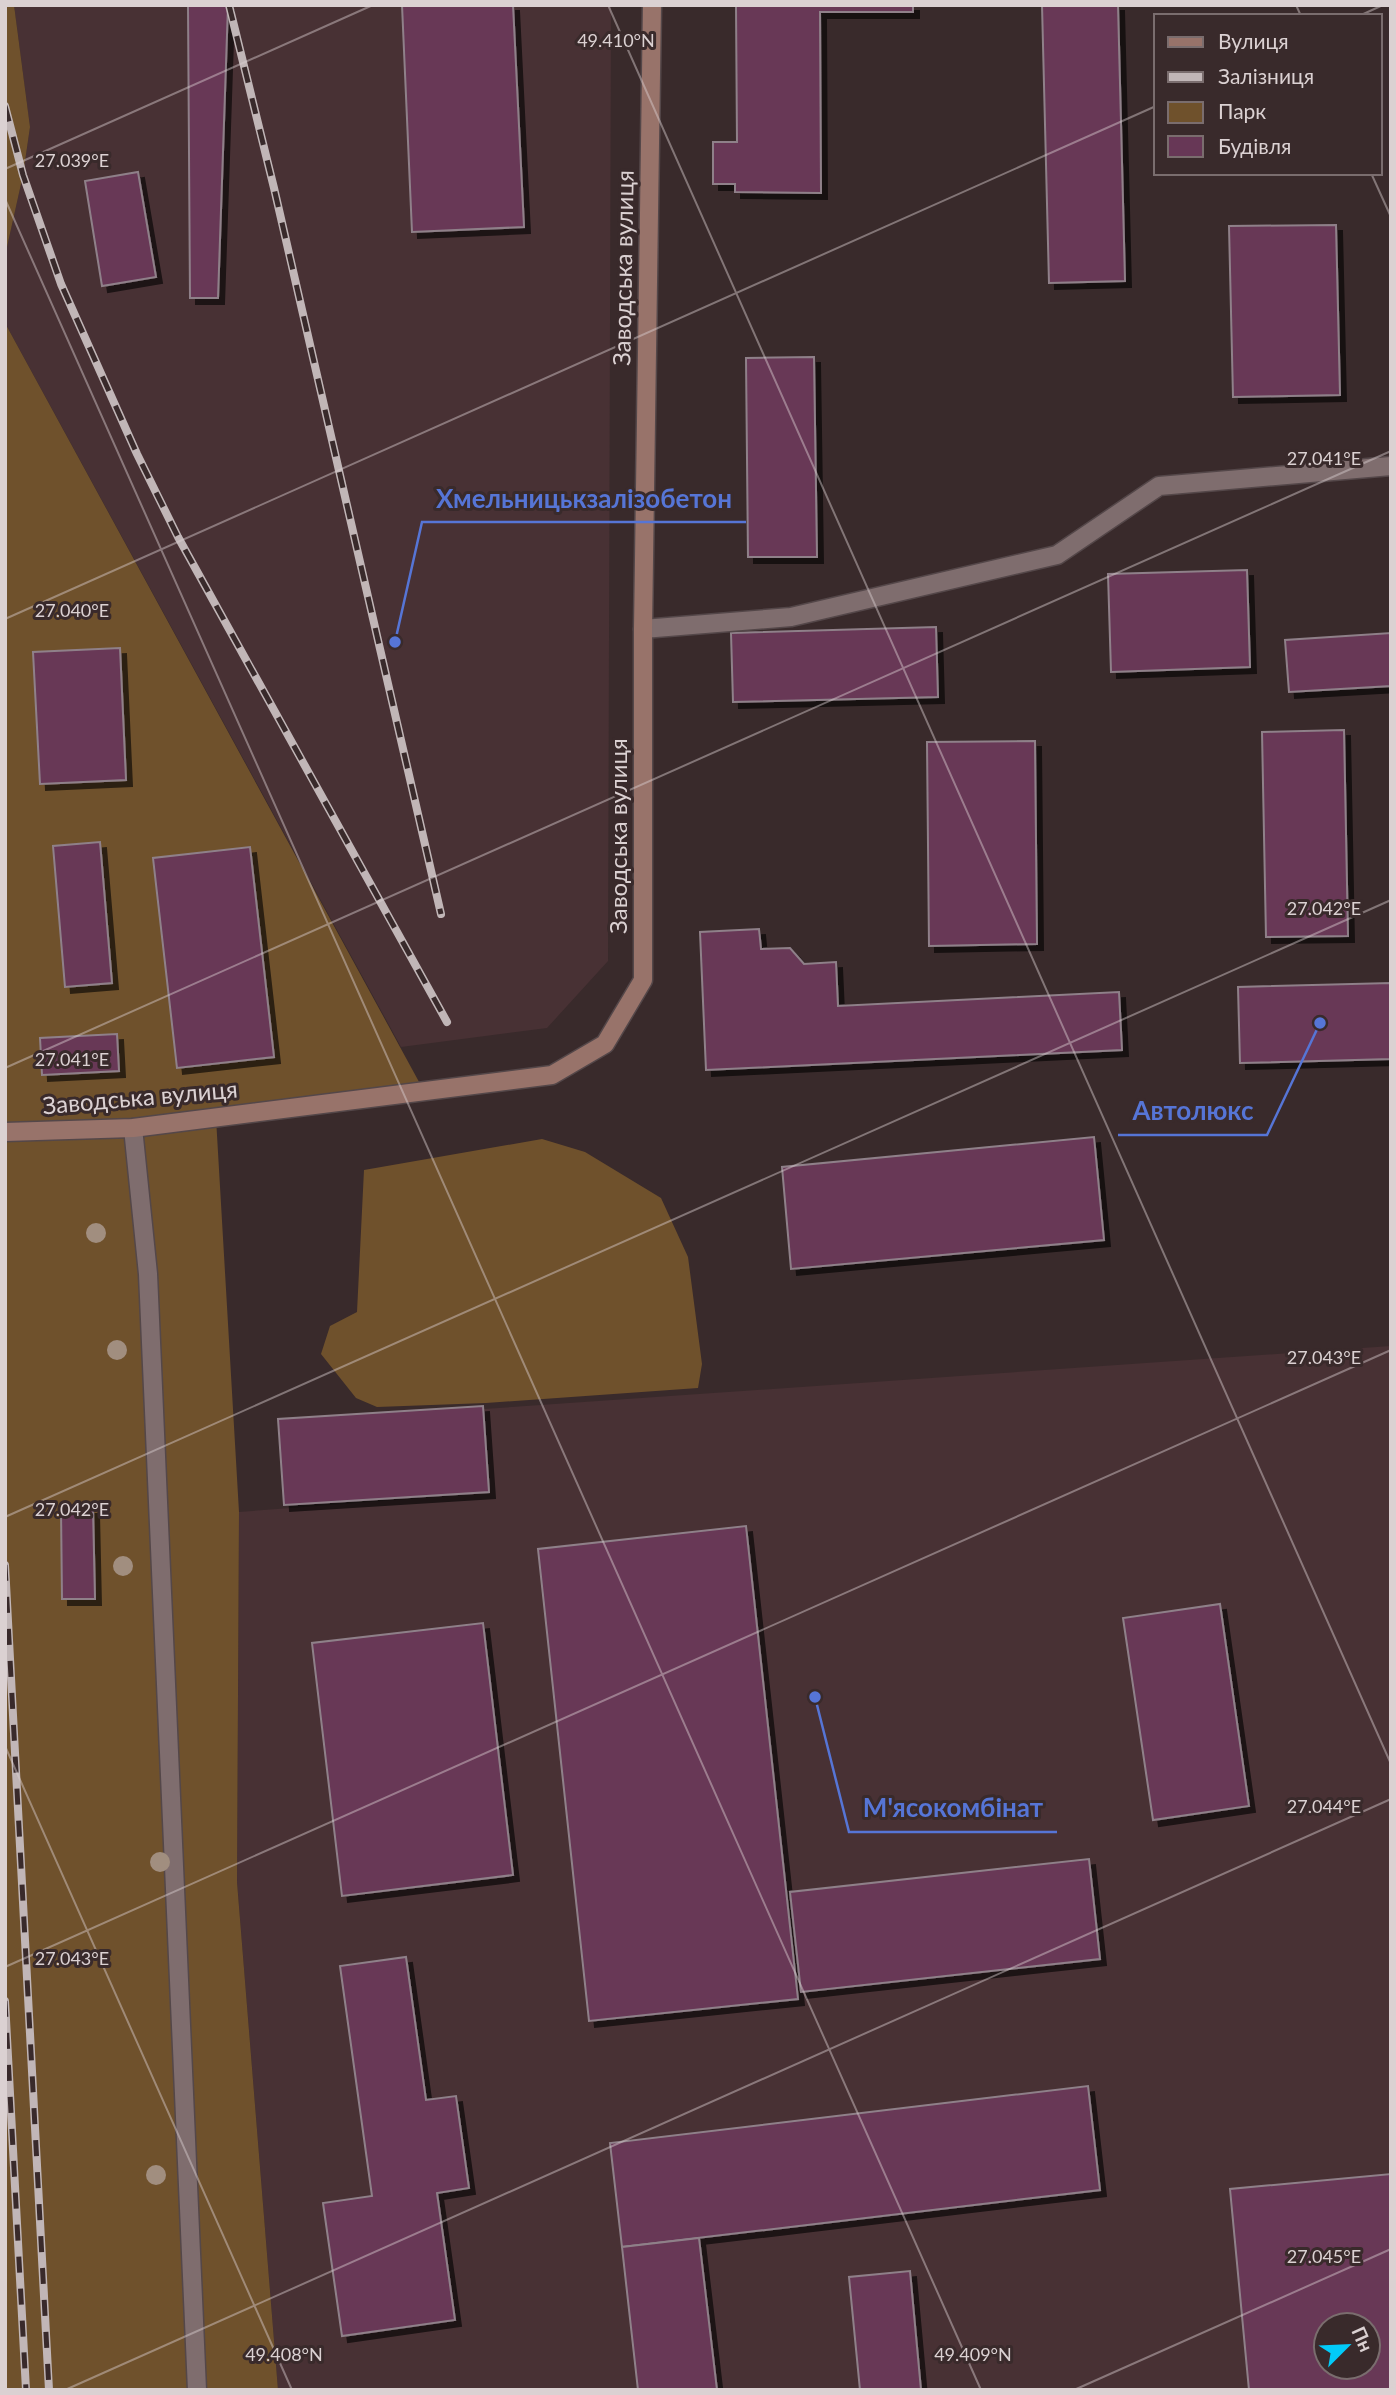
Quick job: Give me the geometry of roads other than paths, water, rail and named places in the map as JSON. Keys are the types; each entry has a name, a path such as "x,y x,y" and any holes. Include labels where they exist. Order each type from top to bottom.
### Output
{"street":[{"name":"Заводська вулиця","path":"5,1132 133,1128 552,1075 605,1044 643,980 643,629 652,5"},
{"path":"643,629 791,617 1056,555 1159,486 1391,466"},
{"path":"133,1128 148,1274 197,2390"}],"railway":[{"path":"229,5 274,188 441,914"},
{"path":"5,106 23,175 61,284 137,454 178,537 447,1022"},
{"path":"5,1565 49,2390"},
{"path":"5,2001 26,2390"}],"place":[{"name":"Хмельницькзалізобетон","path":"395,642"},
{"name":"Автолюкс","path":"1320,1023"},
{"name":"М'ясокомбінат","path":"815,1697"}]}
